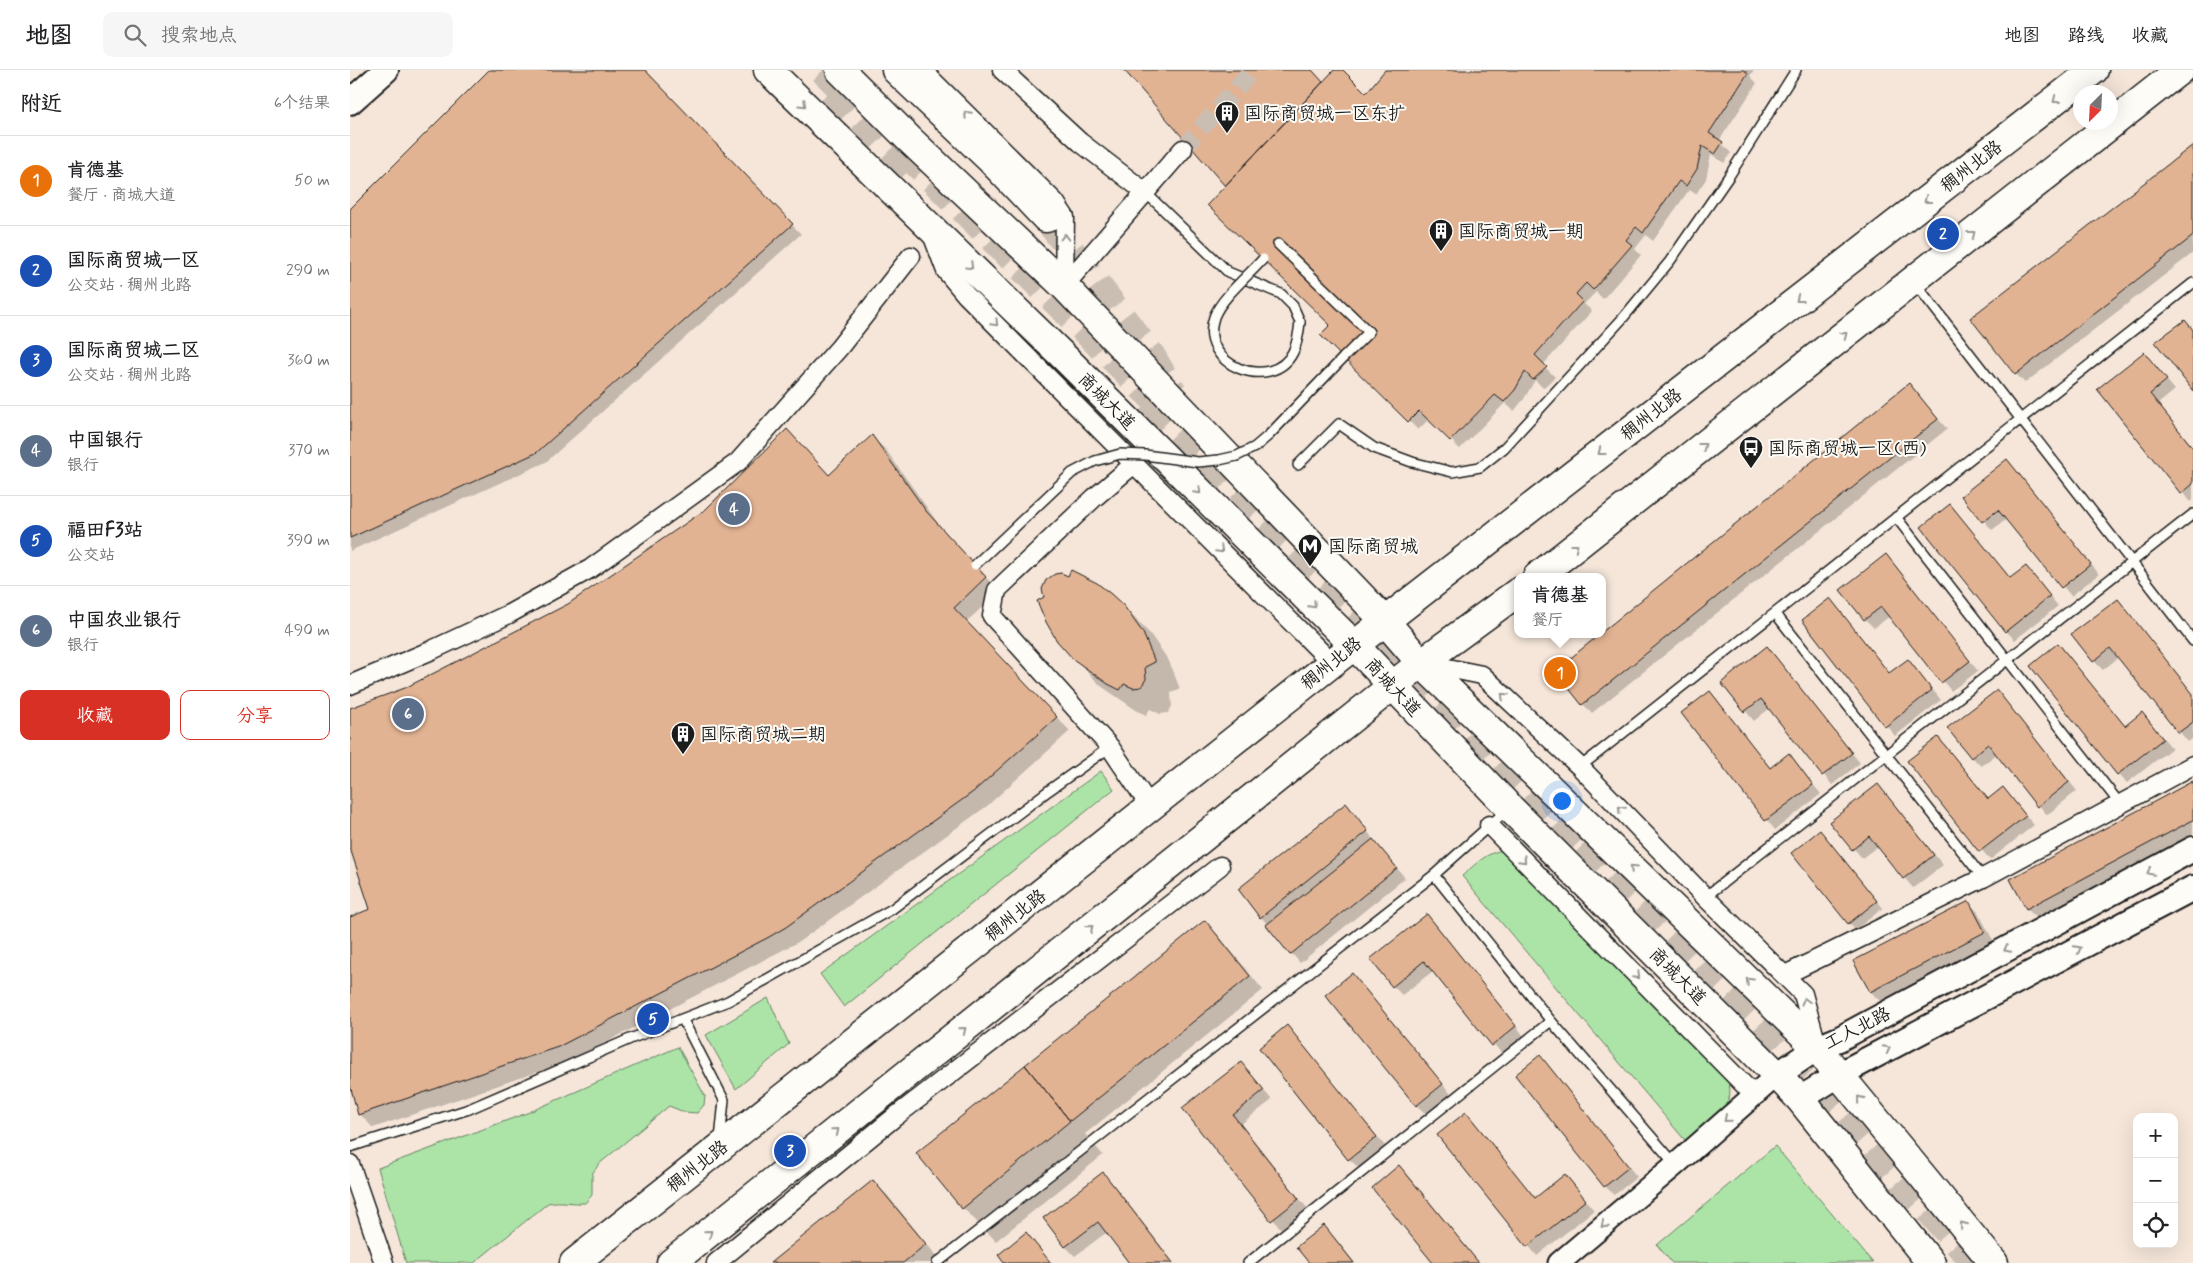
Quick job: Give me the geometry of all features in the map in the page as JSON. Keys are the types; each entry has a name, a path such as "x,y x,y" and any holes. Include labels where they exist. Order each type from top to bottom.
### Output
{"main road":[{"path":"350,102 386,70"},
{"name":"商城大道","path":"768,70 1354,645 1392,687 1509,807 1777,1075 1800,1100 1931,1263"},
{"path":"840,70 909,139 1064,286 1385,620 1421,663 1818,1048 1994,1263"},
{"path":"896,70 991,160 1046,218"},
{"name":"稠州北路","path":"574,1263 1151,808 1385,620 2094,70"},
{"path":"1542,573 2180,70"},
{"path":"671,1263 1421,663 1514,595"},
{"name":"工人北路","path":"1777,1075 1818,1048 1839,1039 2193,849"},
{"name":"工人北路","path":"1800,1100 1840,1074 2193,888"}],"street":[{"path":"922,70 1055,202 1065,218 1064,286"},
{"path":"1002,70 1080,142 1145,192"},
{"path":"1064,286 1183,149"},
{"path":"930,227 946,271 966,295 1332,663"},
{"path":"350,685 509,614 590,569 738,462 839,348 911,256"},
{"path":"1134,464 1094,498 997,590 992,616 1110,747 1151,808"},
{"path":"1421,663 1482,675 1580,767 1705,897 1803,994 1818,1048"},
{"path":"1785,975 1983,878 2193,765"},
{"path":"1489,825 1754,1095"},
{"path":"716,1263 896,1116 1220,866"},
{"name":"工人北路","path":"1559,1263 1675,1165 1777,1075"},
{"path":"350,1164 384,1263"}],"lane":[{"path":"1298,465 1339,424 1374,448 1412,462 1452,472 1480,467 1504,448 1623,318 1670,261 1730,176 1796,70"},
{"path":"1145,192 1228,272 1281,294 1293,306 1300,322 1298,338 1293,353 1283,364 1269,370 1256,372 1241,370 1229,364 1220,356 1214,345 1211,332 1214,317 1220,306 1263,259"},
{"path":"975,565 1072,473 1095,460 1120,454 1145,455 1198,462 1237,456 1255,447 1369,332 1278,244"},
{"path":"1913,281 2193,642"},
{"path":"1580,767 2193,283"},
{"path":"1705,897 2193,514"},
{"path":"1896,517 2120,804"},
{"path":"1775,613 1983,878"},
{"path":"350,1147 469,1109 630,1039 728,1001 892,909 1048,790 1110,747"},
{"path":"937,1263 1434,875 1509,807"},
{"path":"1434,875 1551,1021 1675,1165"},
{"path":"683,1020 724,1100 720,1148"},
{"path":"1248,1263 1551,1021"}],"green space":[{"path":"1101,771 1114,789 844,1007 820,974"},
{"path":"1508,850 1728,1080 1729,1100 1725,1109 1689,1145 1462,876 1488,855"},
{"path":"768,998 789,1044 736,1089 706,1035"},
{"path":"678,1047 705,1096 704,1105 697,1113 684,1112 669,1106 599,1164 592,1174 592,1195 585,1203 548,1203 474,1263 406,1263 378,1168 527,1113"},
{"path":"1775,1146 1873,1263 1672,1263 1657,1245"}],"building":[{"path":"489,70 645,70 793,224 536,453 350,538 350,209"},
{"name":"国际商贸城一区东扩","path":"1124,70 1312,70 1323,82 1225,186"},
{"name":"国际商贸城一期","path":"1334,70 1343,70 1366,93 1385,70 1744,70 1748,73 1709,133 1723,142 1715,154 1702,146 1697,169 1686,186 1679,181 1643,233 1636,227 1626,240 1632,245 1593,290 1586,283 1576,294 1583,301 1535,355 1547,367 1533,380 1525,372 1515,390 1504,402 1495,395 1450,441 1419,411 1408,422 1320,335 1330,325 1207,205"},
{"path":"2193,145 2193,236 2015,375 1970,318"},
{"path":"2185,320 2193,330 2193,391 2155,342"},
{"path":"2144,352 2167,380 2150,394 2193,448 2193,484 2181,494 2097,389"},
{"path":"1909,383 1938,419 1582,705 1555,671 1595,638 1606,638 1606,629"},
{"name":"国际商贸城二期","path":"787,429 829,475 872,435 926,511 986,577 954,608 1057,717 973,792 786,927 769,937 558,1047 358,1115 350,1085 350,917 370,909 350,848 350,708 405,688 568,604 705,510"},
{"path":"2007,459 2091,564 2061,588 1998,510 1982,522 1961,496"},
{"path":"1950,504 2010,578 2026,566 2050,596 2005,632 1921,527"},
{"path":"1886,554 1970,661 1941,683 1881,607 1864,620 1840,590"},
{"path":"1071,570 1097,583 1111,594 1124,606 1143,633 1155,662 1145,667 1146,679 1141,687 1133,688 1124,684 1120,690 1108,684 1073,659 1057,641 1037,601 1044,597 1042,589 1046,580 1055,574 1061,573 1068,576"},
{"path":"1830,598 1889,673 1908,659 1932,690 1885,727 1802,620"},
{"path":"2118,599 2193,694 2193,722 2178,733 2110,648 2093,662 2071,634"},
{"path":"2058,643 2125,726 2142,712 2163,739 2117,775 2030,666"},
{"path":"1767,646 1852,753 1822,776 1761,699 1744,712 1721,683"},
{"path":"1997,690 2069,782 2037,807 1988,744 1971,758 1947,728"},
{"path":"1710,691 1770,768 1789,753 1813,785 1765,821 1681,713"},
{"path":"1938,737 1988,799 2003,787 2026,816 1979,852 1907,761"},
{"path":"2193,781 2193,820 2026,909 2010,879"},
{"path":"1878,784 1934,855 1903,879 1869,836 1852,850 1829,822"},
{"path":"1346,803 1368,831 1260,918 1238,889"},
{"path":"1820,830 1877,901 1848,924 1791,853"},
{"path":"1373,839 1397,868 1290,955 1266,925"},
{"path":"1969,901 1985,932 1870,992 1853,961"},
{"path":"1427,914 1516,1026 1492,1046 1424,961 1392,987 1370,959"},
{"path":"1205,920 1250,976 1070,1121 1025,1065"},
{"path":"1352,973 1443,1084 1416,1106 1325,995"},
{"path":"1287,1025 1377,1137 1348,1160 1259,1048"},
{"path":"1540,1055 1629,1167 1604,1187 1515,1075"},
{"path":"1241,1062 1264,1090 1233,1115 1299,1199 1271,1221 1182,1108"},
{"path":"1025,1065 1070,1121 962,1209 916,1153"},
{"path":"1466,1112 1535,1198 1565,1174 1586,1200 1527,1247 1437,1135"},
{"path":"1399,1165 1479,1263 1433,1263 1372,1188"},
{"path":"1103,1172 1173,1263 1129,1263 1098,1222 1065,1247 1043,1218"},
{"path":"873,1180 926,1244 903,1263 770,1263"},
{"path":"1324,1225 1354,1263 1309,1263 1296,1247"},
{"path":"1026,1232 1051,1263 1004,1263 998,1255"}],"tunnel":[{"path":"823,70 853,100"},
{"path":"1183,149 1252,70"},
{"path":"828,93 910,177"},
{"path":"903,150 1169,414"},
{"path":"1046,218 1151,355 1173,392"},
{"path":"1143,407 1232,495 1594,864"},
{"path":"1586,842 1756,1014 1975,1263"}],"place":[{"name":"国际商贸城一区东扩","path":"1227,134"},
{"name":"国际商贸城一区","path":"1943,234"},
{"name":"国际商贸城一期","path":"1441,252"},
{"name":"国际商贸城一区(西)","path":"1751,469"},
{"name":"中国银行","path":"734,509"},
{"name":"国际商贸城","path":"1310,567"},
{"name":"肯德基","path":"1560,673"},
{"name":"中国农业银行","path":"408,714"},
{"name":"国际商贸城二期","path":"683,755"},
{"name":"福田F3站","path":"653,1019"},
{"name":"国际商贸城二区","path":"790,1151"}]}
